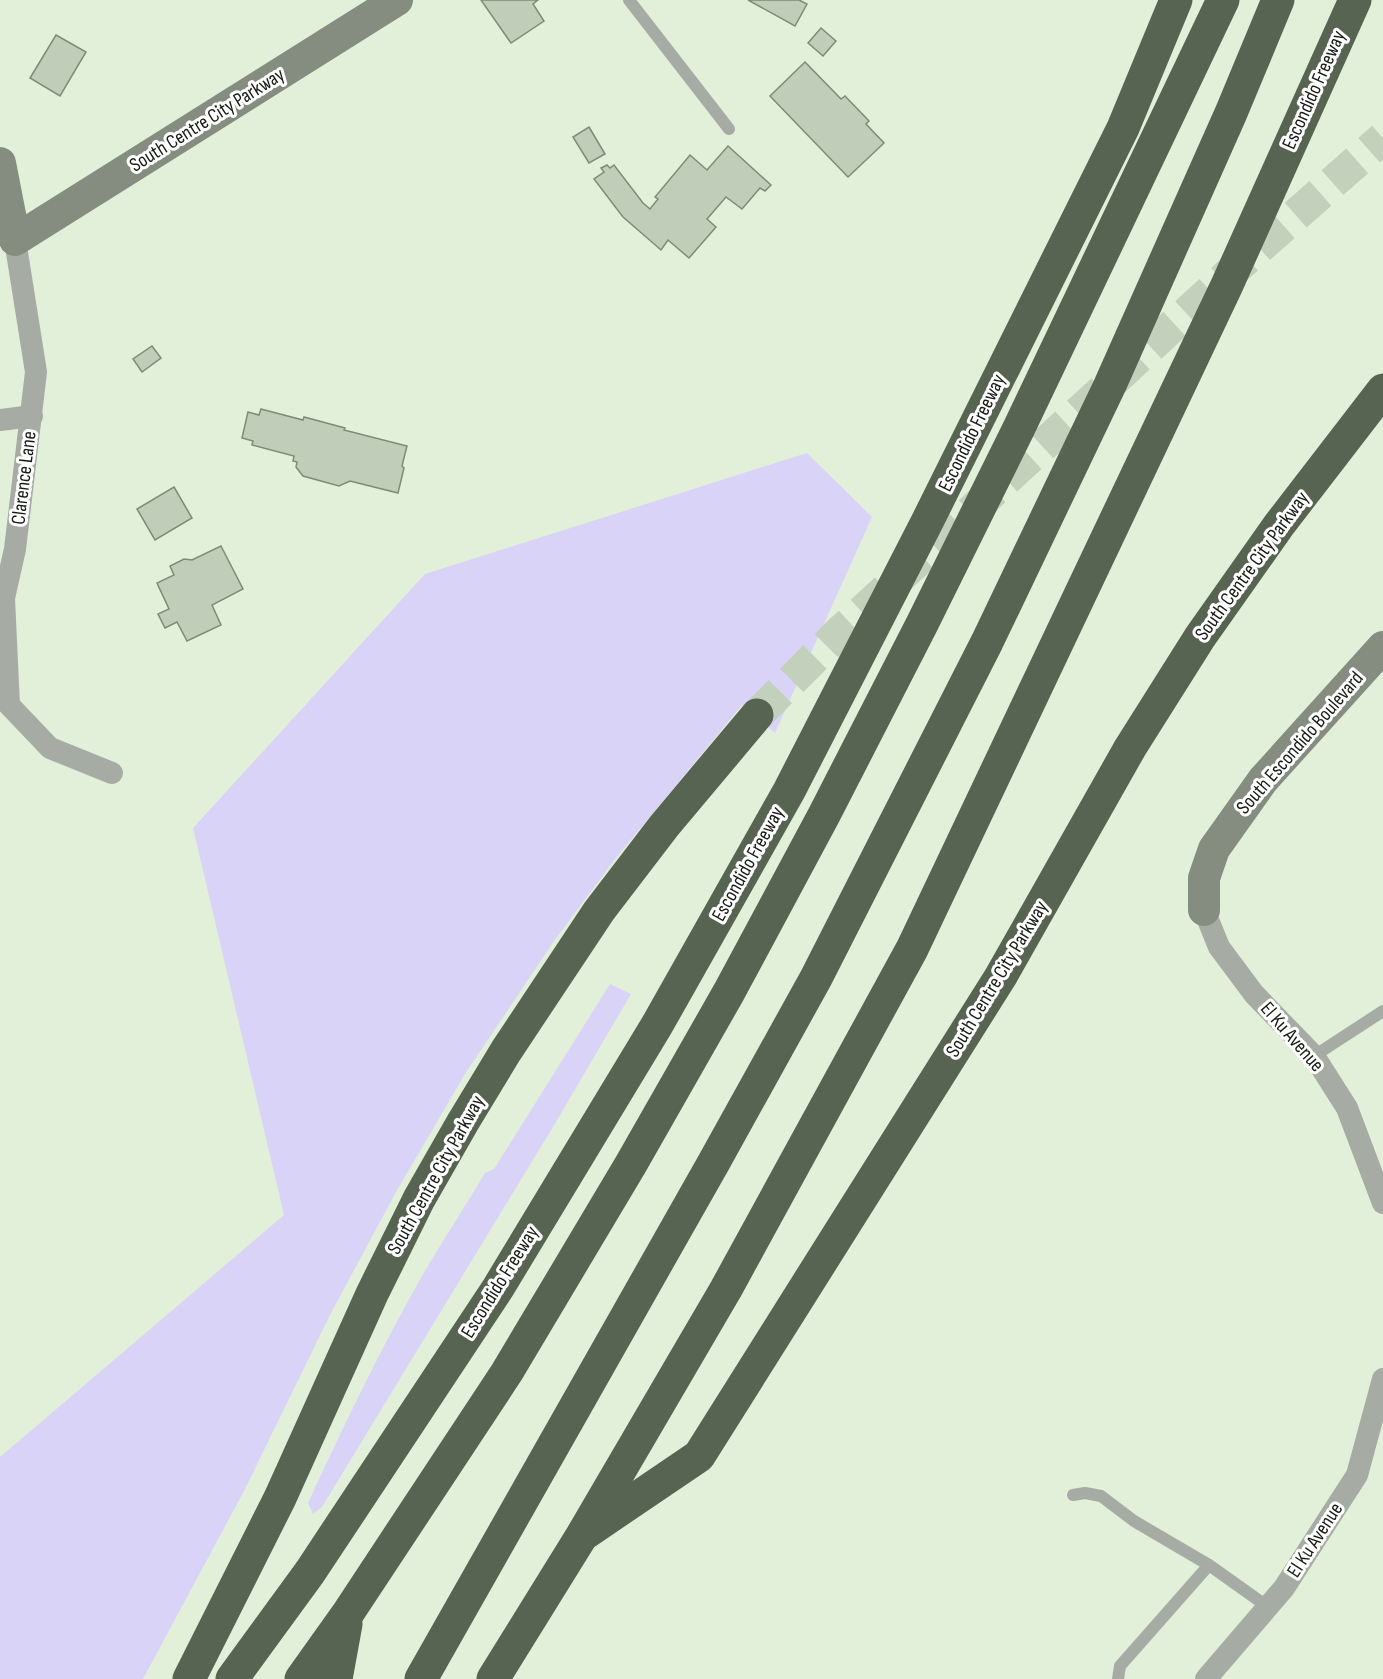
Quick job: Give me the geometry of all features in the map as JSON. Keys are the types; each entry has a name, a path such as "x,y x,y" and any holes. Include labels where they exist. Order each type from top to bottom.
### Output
{"highway":[{"name":"Escondido Freeway","path":"232,1679 310,1572 498,1288 657,1025 789,792 927,522 1123,128 1176,0"},
{"path":"301,1679 348,1613 513,1362 631,1164 729,992 922,624 1019,428 1224,0"},
{"path":"421,1679 816,978 987,642 1110,385 1231,113 1278,0"},
{"name":"Escondido Freeway","path":"493,1679 581,1537 726,1288 912,949 1227,285 1355,0"},
{"name":"South Centre City Parkway","path":"581,1537 699,1456 1001,976 1130,748 1200,637 1279,525 1383,390"},
{"name":"South Centre City Parkway","path":"189,1679 280,1498 372,1294 409,1220 463,1122 506,1051 599,911 664,826 757,715"},
{"path":"396,1679 548,1454"},
{"path":"336,1679 348,1613"}],"street":[{"name":"South Centre City Parkway","path":"15,240 397,0"},
{"name":"Clarence Lane","path":"0,163 36,372 15,549 4,598 9,705 50,748 112,773"},
{"path":"0,420 32,416"},
{"name":"South Escondido Boulevard","path":"1203,910 1204,878 1214,849 1263,780 1383,647"},
{"name":"El Ku Avenue","path":"1203,910 1219,947 1254,994 1314,1056 1347,1108 1383,1203"},
{"name":"El Ku Avenue","path":"1206,1679 1284,1588 1357,1475 1383,1379"}],"lane":[{"path":"629,0 729,129"},
{"path":"1314,1056 1383,1011"},
{"path":"1073,1495 1085,1493 1101,1496 1134,1521 1209,1565 1268,1607"},
{"path":"1118,1679 1120,1666 1209,1565"}],"shaded area":[{"path":"807,453 872,517 775,733 742,705 616,858 554,941 465,1074 396,1192 330,1315 244,1491 143,1679 0,1679 0,1457 284,1215 193,828 425,574"},
{"path":"610,984 631,994 322,1507 313,1514 308,1503 363,1387 423,1274 485,1173 494,1169"}],"building":[{"path":"481,0 538,0 533,4 544,21 511,43"},
{"path":"748,0 799,0 807,4 795,26"},
{"path":"821,28 836,41 823,56 808,43"},
{"path":"56,35 86,52 60,96 30,78"},
{"path":"805,62 841,99 845,96 869,121 866,124 884,143 848,177 770,96"},
{"path":"589,127 605,154 589,163 573,137"},
{"path":"728,146 771,185 765,191 760,188 742,209 726,197 707,219 716,227 689,258 668,240 661,250 623,217 594,179 604,172 601,168 607,165 610,168 614,165 650,209 658,199 655,197 690,155 707,170"},
{"path":"152,346 161,358 142,372 133,359"},
{"path":"261,409 303,420 304,417 407,446 398,493 350,481 339,486 303,476 296,467 297,462 293,461 294,456 252,445 253,441 242,438 248,412 259,415"},
{"path":"174,487 192,518 155,540 137,509"},
{"path":"221,546 243,589 212,605 221,625 187,641 177,622 165,628 158,614 169,609 157,583 174,575 170,566 184,559 192,560"}],"tunnel":[{"path":"757,715 839,633 1227,276 1383,138"}]}
